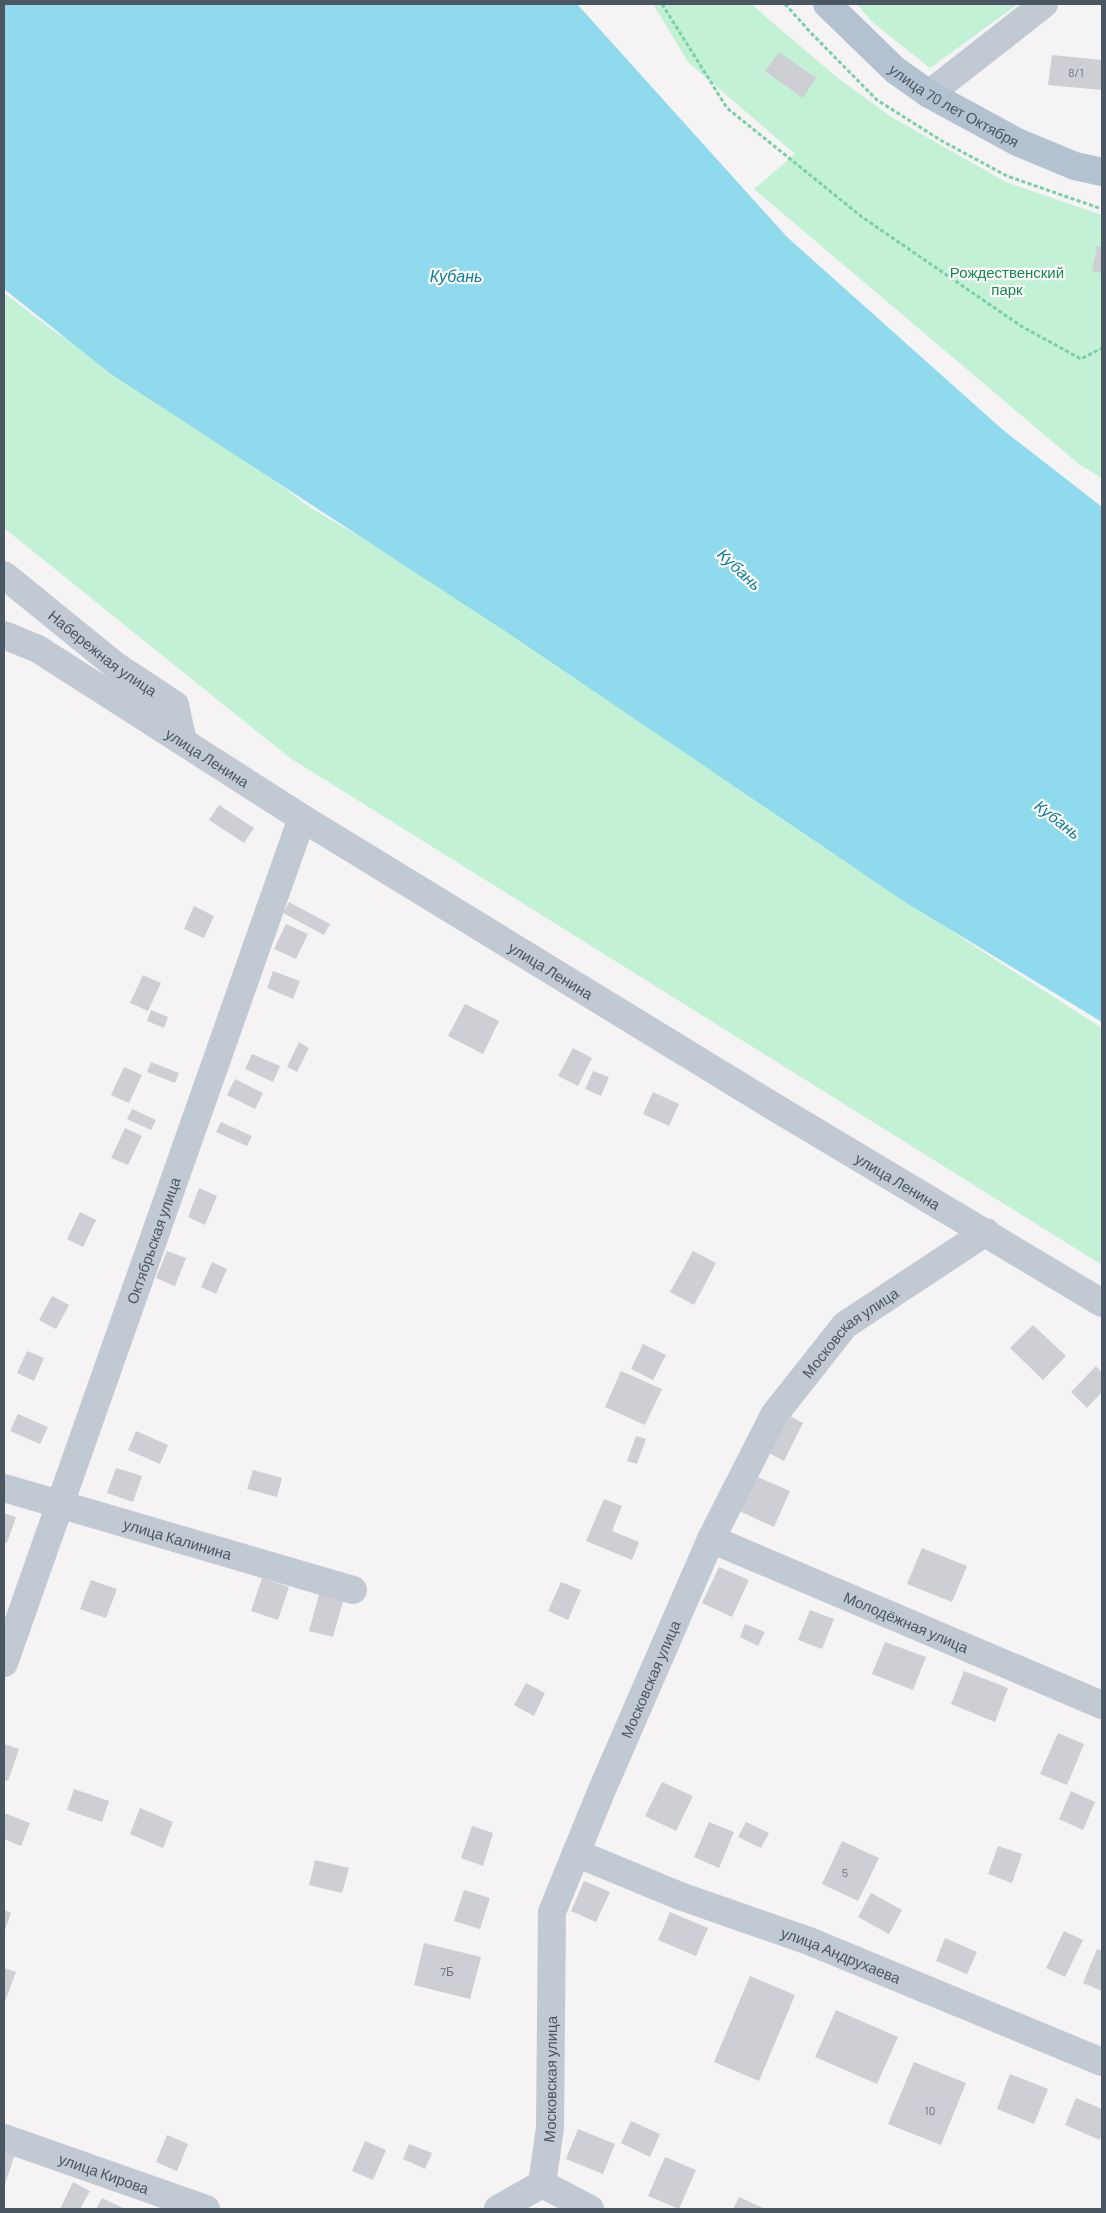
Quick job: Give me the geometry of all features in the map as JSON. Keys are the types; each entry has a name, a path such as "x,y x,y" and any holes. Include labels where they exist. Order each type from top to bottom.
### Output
{"main road":[{"name":"улица 70 лет Октября","path":"827,4 895,70 928,94 1018,142 1075,166 1102,172"}],"street":[{"path":"928,94 1044,4"},
{"name":"Набережная улица","path":"4,575 116,666 175,705 183,741"},
{"name":"улица Ленина","path":"4,635 38,649 302,818 1102,1303"},
{"name":"Октябрьская улица","path":"4,1663 302,818"},
{"name":"Московская улица","path":"542,2184 550,2128 552,1912 711,1539 774,1415 845,1325 986,1232"},
{"name":"улица Калинина","path":"4,1488 353,1590"},
{"name":"Молодёжная улица","path":"711,1539 1102,1705"},
{"name":"улица Андрухаева","path":"576,1853 680,1896 809,1942 1102,2062"},
{"name":"улица Кирова","path":"4,2138 206,2209"},
{"path":"498,2209 542,2184 590,2209"}],"path":[{"path":"662,4 727,108 862,217 1021,326 1081,359 1102,348"}],"green space":[{"name":"Рождественский парк","path":"653,4 751,4 839,79 893,118 1006,182 1102,215 1102,478 1080,465 754,189 795,154 688,62"},
{"path":"857,4 1018,4 930,68 872,22"},
{"path":"4,293 54,331 218,439 311,508 480,608 971,944 1102,1028 1102,1265 290,758 4,528"}],"water":[{"name":"Кубань","path":"4,4 577,4 787,237 1003,430 1102,507 1102,1022 905,902 511,635 111,374 4,289"}],"building":[{"path":"779,52 816,78 803,98 765,71"},
{"path":"1052,55 1102,60 1102,90 1048,85"},
{"path":"1097,246 1102,247 1102,273 1092,271"},
{"path":"219,805 254,828 244,843 209,820"},
{"path":"289,902 330,924 324,935 283,913"},
{"path":"194,906 214,916 204,938 184,929"},
{"path":"286,924 308,934 296,959 274,949"},
{"path":"273,971 300,981 293,999 267,988"},
{"path":"143,975 161,983 148,1011 130,1003"},
{"path":"465,1004 499,1021 483,1054 448,1036"},
{"path":"151,1010 168,1017 164,1028 147,1021"},
{"path":"299,1042 309,1048 297,1072 287,1067"},
{"path":"573,1048 592,1058 578,1086 558,1076"},
{"path":"252,1054 280,1066 273,1082 245,1069"},
{"path":"151,1062 179,1073 175,1083 147,1072"},
{"path":"124,1067 142,1075 129,1103 111,1095"},
{"path":"593,1071 609,1077 601,1096 585,1089"},
{"path":"235,1079 263,1093 255,1109 227,1095"},
{"path":"653,1092 679,1104 669,1126 643,1114"},
{"path":"132,1109 156,1120 151,1130 127,1119"},
{"path":"221,1122 252,1136 247,1146 216,1132"},
{"path":"125,1128 142,1136 128,1165 111,1158"},
{"path":"199,1188 217,1196 205,1225 188,1217"},
{"path":"80,1212 96,1220 83,1247 67,1239"},
{"path":"167,1251 186,1258 175,1286 156,1278"},
{"path":"693,1251 716,1263 694,1305 670,1292"},
{"path":"212,1262 227,1269 216,1294 201,1287"},
{"path":"52,1296 69,1305 56,1329 39,1320"},
{"path":"1033,1325 1066,1356 1043,1380 1010,1348"},
{"path":"643,1344 666,1355 653,1380 631,1369"},
{"path":"27,1351 44,1358 34,1381 17,1373"},
{"path":"1096,1366 1102,1373 1102,1392 1087,1408 1071,1392"},
{"path":"621,1371 662,1389 645,1425 605,1407"},
{"path":"18,1414 48,1427 40,1444 10,1431"},
{"path":"786,1414 803,1423 784,1461 767,1452"},
{"path":"136,1431 168,1445 160,1464 128,1450"},
{"path":"636,1436 646,1439 637,1464 627,1461"},
{"path":"116,1468 142,1476 133,1502 107,1493"},
{"path":"253,1470 282,1478 277,1497 247,1489"},
{"path":"753,1475 790,1491 774,1527 737,1510"},
{"path":"604,1499 622,1506 612,1531 639,1542 632,1560 586,1541"},
{"path":"4,1513 16,1517 7,1543 4,1542"},
{"path":"922,1548 967,1566 952,1602 907,1584"},
{"path":"719,1567 749,1580 732,1617 702,1603"},
{"path":"262,1578 289,1587 278,1620 251,1611"},
{"path":"91,1580 117,1589 106,1618 80,1609"},
{"path":"561,1582 581,1590 568,1620 548,1611"},
{"path":"321,1588 345,1594 333,1637 309,1631"},
{"path":"810,1610 834,1619 822,1649 798,1640"},
{"path":"745,1624 765,1632 758,1646 740,1637"},
{"path":"885,1642 926,1657 913,1690 872,1674"},
{"path":"964,1671 1008,1688 995,1722 951,1704"},
{"path":"526,1683 545,1693 534,1716 514,1705"},
{"path":"1058,1733 1084,1744 1067,1785 1040,1774"},
{"path":"4,1744 19,1749 8,1781 4,1780"},
{"path":"662,1782 693,1796 676,1831 645,1816"},
{"path":"74,1789 109,1801 102,1822 67,1810"},
{"path":"1071,1791 1095,1802 1083,1830 1059,1819"},
{"path":"140,1808 173,1822 163,1848 130,1834"},
{"path":"4,1813 30,1823 21,1846 4,1839"},
{"path":"709,1822 734,1832 719,1868 694,1857"},
{"path":"746,1822 769,1833 761,1848 738,1837"},
{"path":"472,1826 493,1833 483,1866 461,1858"},
{"path":"842,1841 879,1858 858,1901 822,1884"},
{"path":"998,1846 1022,1854 1012,1883 988,1874"},
{"path":"315,1860 349,1868 342,1893 309,1885"},
{"path":"584,1881 610,1892 596,1922 571,1911"},
{"path":"464,1890 490,1898 480,1929 454,1921"},
{"path":"871,1893 902,1910 889,1934 858,1917"},
{"path":"4,1910 11,1913 4,1933"},
{"path":"670,1912 708,1928 696,1956 658,1940"},
{"path":"1064,1931 1083,1940 1065,1977 1046,1968"},
{"path":"945,1938 977,1952 967,1974 936,1961"},
{"path":"424,1943 481,1957 470,1999 414,1985"},
{"path":"1097,1949 1102,1951 1102,1991 1083,1983"},
{"path":"4,1968 16,1972 4,2004"},
{"path":"750,1976 795,1995 759,2081 714,2062"},
{"path":"836,2010 898,2037 877,2084 815,2057"},
{"path":"914,2062 966,2083 941,2145 888,2124"},
{"path":"1010,2074 1048,2089 1034,2124 997,2109"},
{"path":"1076,2098 1102,2109 1102,2133 1100,2140 1065,2125"},
{"path":"631,2121 660,2134 650,2157 621,2143"},
{"path":"578,2129 615,2144 603,2174 566,2159"},
{"path":"167,2135 188,2144 177,2171 156,2162"},
{"path":"365,2141 386,2150 373,2180 352,2171"},
{"path":"409,2144 432,2153 425,2169 403,2159"},
{"path":"4,2150 15,2154 4,2187"},
{"path":"665,2157 696,2170 679,2209 648,2196"},
{"path":"73,2182 90,2191 80,2209 60,2209"},
{"path":"739,2197 765,2209 733,2209"},
{"path":"102,2198 125,2209 96,2209"}]}
